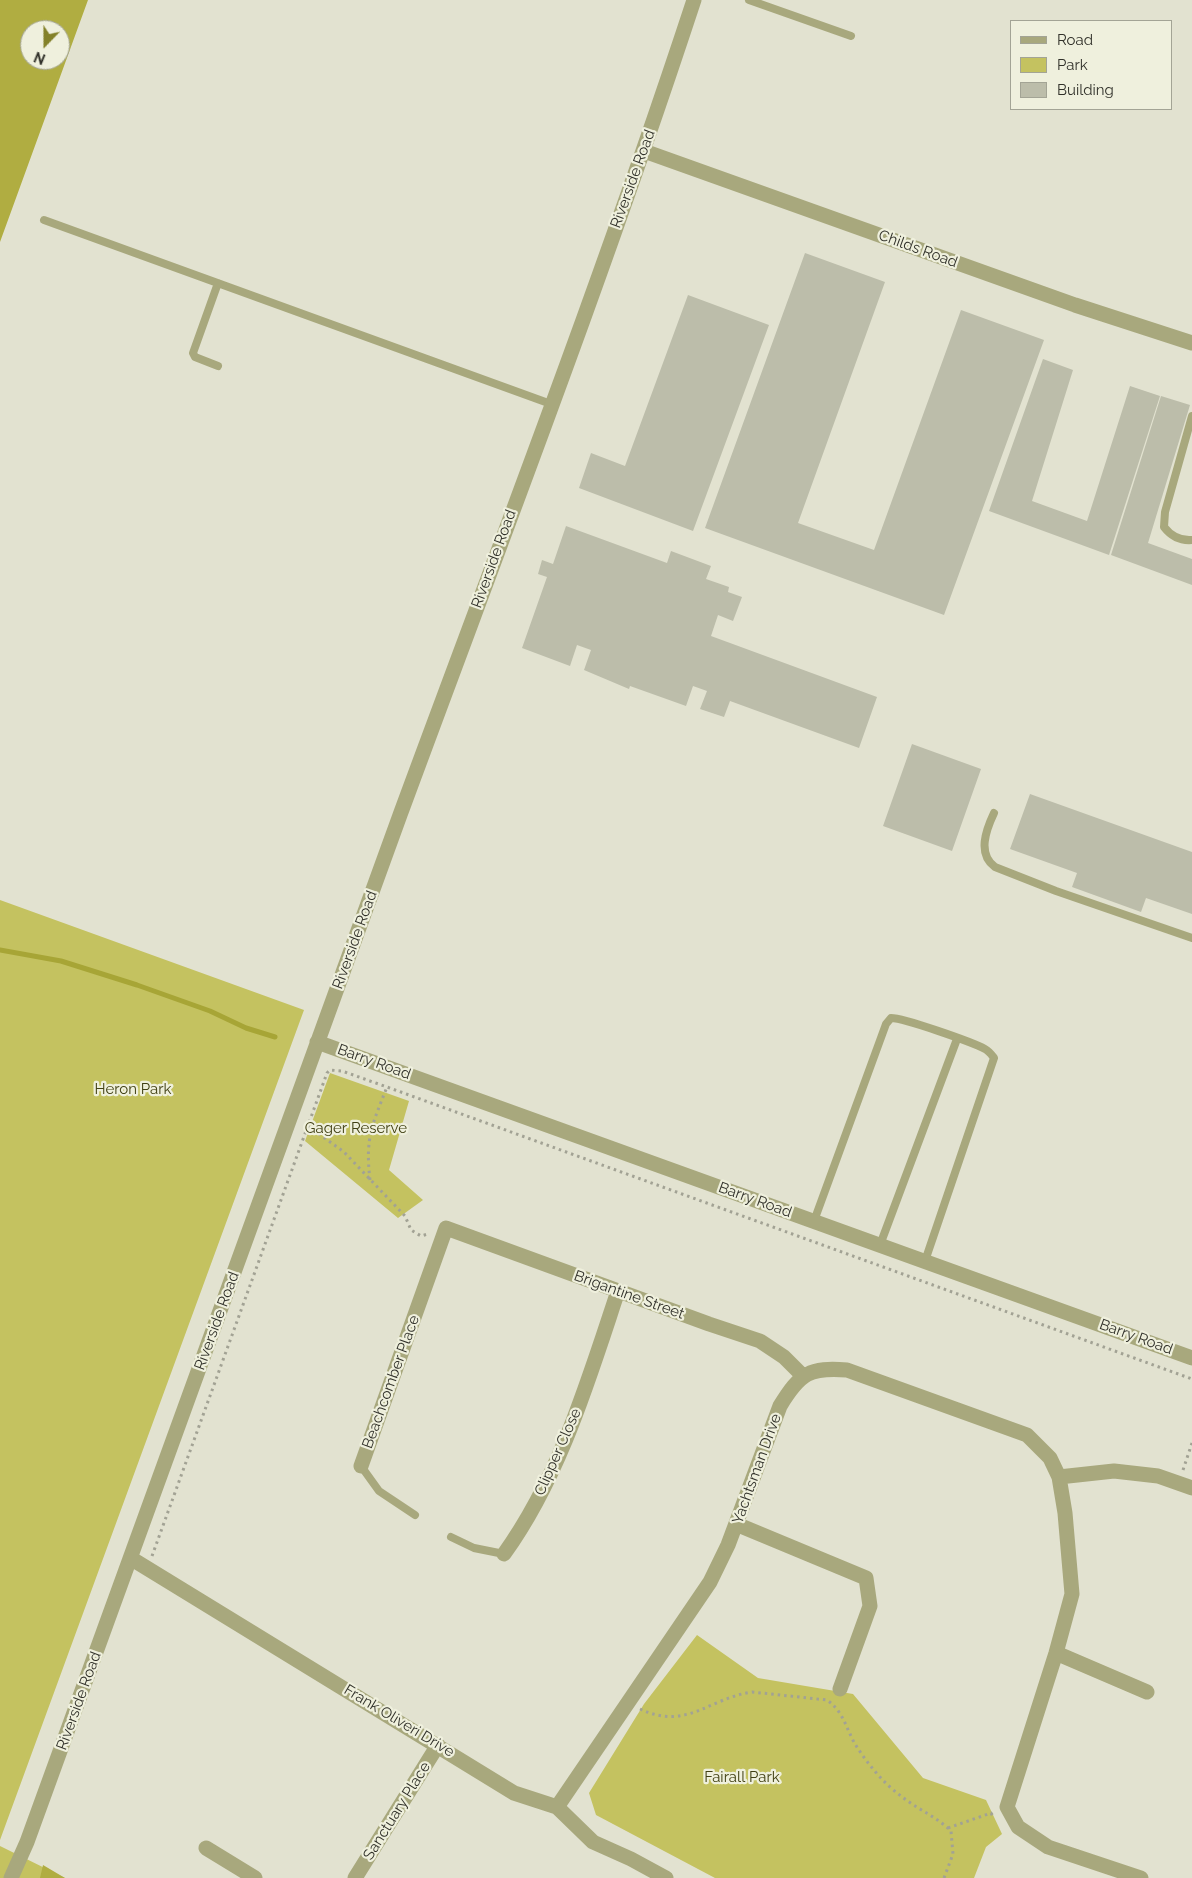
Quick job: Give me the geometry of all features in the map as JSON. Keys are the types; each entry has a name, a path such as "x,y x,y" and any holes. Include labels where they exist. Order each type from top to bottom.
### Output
{"street":[{"name":"Riverside Road","path":"11,1878 27,1842 132,1559 317,1042 644,151 694,0"},
{"name":"Childs Road","path":"644,151 1066,302 1192,343"},
{"name":"Barry Road","path":"317,1042 1192,1358"},
{"name":"Brigantine Street","path":"446,1228 760,1341 784,1357 803,1376"},
{"name":"Beachcomber Place","path":"361,1466 446,1228"},
{"name":"Clipper Close","path":"504,1554 525,1525 573,1423 618,1291"},
{"path":"803,1376 824,1368 847,1370 1027,1435 1050,1458 1059,1477 1065,1513 1072,1594 1056,1653 1007,1807 1018,1827 1048,1847 1142,1878"},
{"name":"Yachtsman Drive","path":"557,1807 626,1702 710,1582 736,1524 780,1406 790,1389 803,1376"},
{"path":"1059,1477 1114,1471 1158,1476 1192,1488"},
{"path":"736,1524 866,1578 870,1606 840,1689"},
{"name":"Frank Oliveri Drive","path":"132,1559 514,1793 557,1807 593,1842 631,1859 666,1878"},
{"path":"1056,1653 1147,1692"},
{"name":"Sanctuary Place","path":"355,1878 438,1745"},
{"path":"206,1848 255,1878"}],"lane":[{"path":"749,0 851,36"},
{"path":"44,220 550,404"},
{"path":"218,283 193,353 195,357 218,366"},
{"path":"1192,416 1165,512 1164,527 1170,535 1185,541 1192,540"},
{"path":"994,813 988,825 985,854 988,862 995,867 1056,891 1192,938"},
{"path":"814,1221 886,1024 891,1018 897,1018 985,1049 994,1058 925,1261"},
{"path":"880,1245 957,1039"},
{"name":"Beachcomber Place","path":"361,1466 379,1491 415,1515"},
{"name":"Clipper Close","path":"451,1537 474,1548 504,1554"}],"path":[{"path":"147,1568 326,1073 330,1070 342,1071 387,1087 1192,1379"},
{"path":"370,1181 367,1153 370,1132 387,1087"},
{"path":"308,1126 344,1152 405,1216 411,1230 421,1236 446,1228"},
{"path":"1182,1470 1192,1443"},
{"path":"626,1702 652,1714 674,1717 687,1716 741,1694 752,1692 827,1700 834,1705 846,1722 854,1743 872,1768 900,1796 948,1828 954,1841 953,1854 944,1878"},
{"path":"948,1828 990,1813"}],"green space":[{"name":"Heron Park","path":"0,900 304,1010 0,1840"},
{"name":"Gager Reserve","path":"330,1073 409,1101 389,1170 423,1200 398,1218 305,1141"},
{"name":"Fairall Park","path":"697,1635 758,1678 853,1694 923,1778 986,1800 1002,1834 986,1847 974,1878 715,1878 596,1815 589,1793 644,1704"},
{"path":"0,1846 65,1878 0,1878"}],"shaded area":[{"path":"0,0 88,0 70,50 70,20 20,20 20,70 63,70 0,242"},
{"path":"43,1865 65,1878 40,1878"}],"building":[{"path":"805,253 885,282 798,523 874,550 961,310 1044,340 944,615 705,528"},
{"path":"688,295 769,325 693,531 579,488 591,453 625,466"},
{"path":"1043,359 1073,370 1032,501 1087,521 1130,386 1160,396 1109,555 989,511"},
{"path":"1161,396 1190,405 1148,543 1192,559 1192,585 1111,555"},
{"path":"566,526 667,563 671,551 711,566 706,579 729,587 728,592 742,597 733,621 718,615 711,636 877,697 859,748 730,701 724,717 700,709 707,691 693,686 686,706 630,686 629,689 584,670 591,650 577,645 570,666 522,648 547,577 538,574 542,560 553,564"},
{"path":"912,744 981,769 952,851 883,826"},
{"path":"1030,794 1192,852 1192,914 1146,898 1141,912 1072,887 1077,873 1010,849"}],"waterway":[{"path":"0,950 61,961 137,985 210,1011 246,1028 275,1037"}]}
